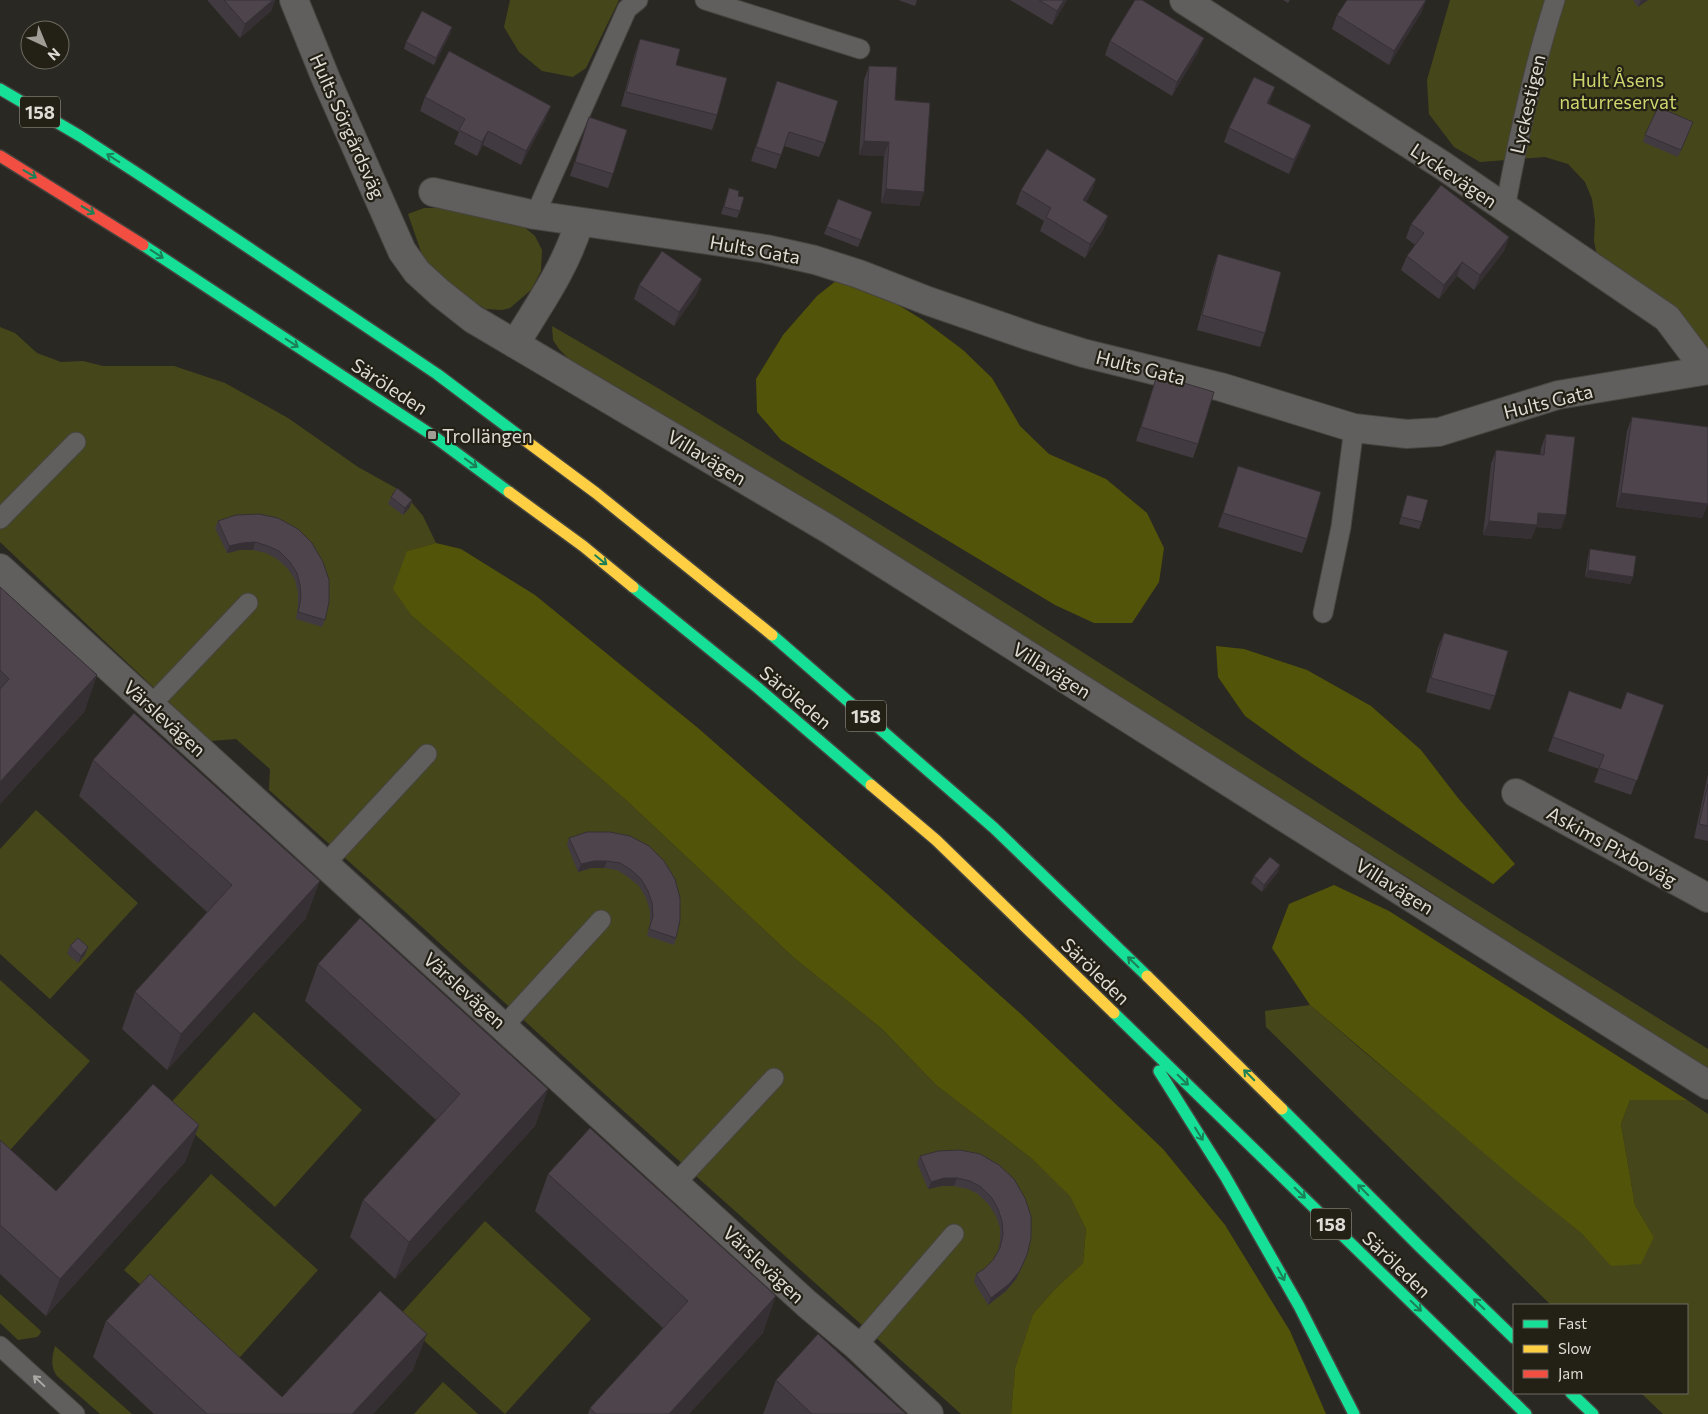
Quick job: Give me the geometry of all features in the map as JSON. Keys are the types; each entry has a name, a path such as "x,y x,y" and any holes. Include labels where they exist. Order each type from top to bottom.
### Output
{"main road":[{"name":"Säröleden","path":"0,88 80,136 146,179 437,374 596,493 790,648 1001,835 1195,1022 1513,1337"},
{"name":"Säröleden","path":"0,156 116,227 432,435 583,546 758,688 936,840 1526,1414"},
{"name":"158","path":"1136,1034 1226,1176 1299,1306 1354,1414"},
{"path":"1572,1394 1592,1414"}],"street":[{"name":"Hults Sörgårdsväg","path":"294,0 326,79 402,251"},
{"name":"Lyckevägen","path":"1184,0 1442,165 1667,318 1707,370"},
{"name":"Hults Gata","path":"433,192 535,215 766,249 815,260 859,274 928,301 1083,353 1221,387 1354,428 1407,434 1439,432 1558,395 1707,370"},
{"path":"515,344 553,282 573,242 579,222"},
{"name":"Villavägen","path":"402,251 417,272 473,319 830,530 1708,1085"},
{"name":"Värslevägen","path":"0,568 929,1414"},
{"name":"Askims Pixboväg","path":"1516,793 1708,898"}],"lane":[{"path":"535,215 627,9 638,0"},
{"path":"705,0 860,49"},
{"name":"Lyckestigen","path":"1505,209 1518,137 1541,46 1555,0"},
{"path":"1323,613 1341,527 1354,428"},
{"path":"0,519 76,442"},
{"path":"151,705 248,604"},
{"path":"326,863 427,754"},
{"path":"504,1026 602,920"},
{"path":"676,1183 774,1078"},
{"path":"856,1346 954,1234"},
{"path":"0,1346 74,1414"}],"green space":[{"path":"510,0 619,0 586,68 573,77 542,71 519,52 504,27"},
{"name":"Hult Åsens naturreservat","path":"1450,0 1708,0 1708,353 1600,272 1594,241 1595,220 1592,199 1585,182 1568,164 1545,157 1480,162 1454,147 1429,114 1427,80"},
{"path":"424,208 449,208 524,227 535,236 542,250 541,271 531,290 510,308 502,310 486,309 441,282 426,266 408,214"},
{"path":"552,326 857,510 1708,1049 1708,1069 1412,880 818,508 569,359 553,340"},
{"path":"0,327 15,333 37,353 61,362 83,361 103,366 174,366 225,383 288,418 358,467 403,492 423,516 436,543 407,551 412,616 627,801 793,957 882,1029 936,1085 1031,1158 1070,1195 1086,1229 1083,1263 1055,1289 1033,1314 1015,1368 1011,1414 961,1414 269,790 270,769 236,739 210,741 0,542"},
{"path":"36,810 138,903 50,999 0,954 0,849"},
{"path":"0,980 90,1061 3,1158 0,1155"},
{"path":"1310,1005 1582,1234 1612,1266 1654,1237 1635,1205 1621,1124 1630,1100 1687,1100 1708,1114 1708,1414 1663,1414 1642,1394 1688,1394 1688,1304 1550,1304 1266,1027 1265,1011"},
{"path":"254,1012 362,1110 275,1207 166,1108"},
{"path":"211,1174 318,1270 232,1366 124,1270"},
{"path":"485,1221 591,1319 505,1414 398,1317"},
{"path":"0,1294 41,1331 37,1337 18,1340 0,1323"},
{"path":"55,1346 132,1414 100,1414 57,1376 53,1369 52,1361"},
{"path":"443,1382 478,1414 414,1414"}],"shaded area":[{"path":"837,280 872,289 923,320 963,350 992,378 1020,426 1049,454 1106,479 1147,513 1164,548 1159,582 1132,623 1094,623 1055,605 781,440 757,412 756,379 783,335 817,296"},
{"path":"436,543 461,549 535,595 698,728 1022,1015 1163,1149 1225,1225 1290,1331 1326,1414 1011,1414 1015,1368 1033,1314 1055,1289 1083,1263 1086,1229 1070,1196 1031,1158 936,1085 882,1029 793,957 627,801 412,616 393,589 407,551"},
{"path":"1216,646 1244,649 1307,670 1371,706 1421,750 1458,798 1515,864 1493,884 1302,757 1245,716 1218,677"},
{"path":"1334,885 1389,911 1687,1100 1630,1100 1621,1124 1635,1205 1654,1237 1641,1264 1611,1266 1582,1234 1310,1005 1272,948 1289,904"}],"building":[{"path":"224,0 273,0 245,24"},
{"path":"1039,0 1064,0 1057,11"},
{"path":"1135,0 1142,0 1204,38 1177,82 1110,41"},
{"path":"1347,0 1426,0 1394,51 1337,15"},
{"path":"422,11 452,27 436,58 406,42"},
{"path":"640,39 680,49 676,65 727,78 717,115 626,92"},
{"path":"449,51 551,106 526,151 488,131 482,142 459,130 465,119 425,97"},
{"path":"869,66 897,67 895,100 930,103 924,192 886,189 889,142 864,141"},
{"path":"1254,77 1275,87 1267,103 1311,125 1294,160 1229,128"},
{"path":"777,81 838,101 825,143 789,132 781,155 756,147"},
{"path":"1658,107 1693,122 1681,150 1645,135"},
{"path":"589,117 627,130 613,174 575,162"},
{"path":"1047,149 1096,179 1083,200 1108,216 1090,244 1046,217 1051,208 1021,190"},
{"path":"1441,185 1509,237 1480,275 1462,262 1444,285 1407,256 1424,233 1411,224"},
{"path":"729,188 739,191 738,196 744,197 740,211 724,207"},
{"path":"838,199 872,212 861,240 827,227"},
{"path":"662,251 702,279 679,312 639,285"},
{"path":"1218,254 1281,272 1265,333 1202,315"},
{"path":"1157,375 1214,392 1198,444 1141,427"},
{"path":"1632,417 1708,427 1708,504 1621,493"},
{"path":"1546,434 1575,437 1566,515 1538,513 1537,525 1489,521 1496,450 1544,455"},
{"path":"1238,466 1321,492 1307,539 1223,513"},
{"path":"397,488 412,500 405,508 391,497"},
{"path":"1407,495 1428,500 1422,522 1401,517"},
{"path":"259,514 278,518 298,529 312,543 323,562 329,580 329,602 325,620 298,612 301,598 297,573 290,562 279,551 255,542 229,546 218,521 236,515"},
{"path":"1590,549 1636,556 1633,577 1588,570"},
{"path":"0,587 97,675 0,782 0,689 9,679 0,670"},
{"path":"1444,633 1508,651 1495,696 1431,678"},
{"path":"1569,691 1621,709 1627,692 1664,705 1637,781 1599,768 1604,755 1553,737"},
{"path":"134,713 320,881 181,1034 135,992 232,885 93,760"},
{"path":"1708,784 1708,826 1699,824"},
{"path":"587,832 610,832 630,836 649,846 664,861 675,879 680,898 680,920 676,938 649,929 653,916 652,903 641,879 631,870 620,863 607,861 581,864 569,838"},
{"path":"1270,857 1280,865 1264,885 1254,876"},
{"path":"360,918 548,1089 409,1242 363,1200 460,1094 318,964"},
{"path":"78,938 88,947 81,956 70,946"},
{"path":"153,1084 199,1125 60,1279 0,1225 0,1140 56,1191"},
{"path":"590,1128 776,1296 669,1414 596,1414 590,1408 688,1301 548,1174"},
{"path":"960,1150 980,1154 999,1165 1014,1179 1025,1198 1031,1216 1031,1238 1027,1255 1019,1272 1009,1284 991,1298 976,1274 993,1260 1000,1248 1003,1234 1002,1221 998,1209 992,1198 981,1187 970,1181 944,1178 931,1182 920,1156 938,1151"},
{"path":"150,1274 282,1397 380,1291 427,1334 352,1414 207,1414 106,1321"},
{"path":"818,1334 906,1414 812,1414 776,1380"}],"traffic: fast":[{"path":"0,89 80,136 146,179 437,374 522,438"},
{"path":"143,245 432,435 509,492"},
{"path":"633,587 758,688 871,785"},
{"path":"772,635 994,828 1147,976"},
{"path":"1114,1013 1526,1414"},
{"path":"1159,1071 1225,1176 1299,1306 1354,1414"},
{"path":"1282,1109 1513,1337"},
{"path":"1572,1394 1593,1414"}],"traffic: slow":[{"path":"522,438 596,493 772,635"},
{"path":"509,492 583,546 633,587"},
{"path":"871,785 936,840 1114,1013"},
{"path":"1147,976 1282,1109"}],"traffic: jam":[{"path":"0,156 143,245"}],"place":[{"name":"Trollängen","path":"432,435"}]}
